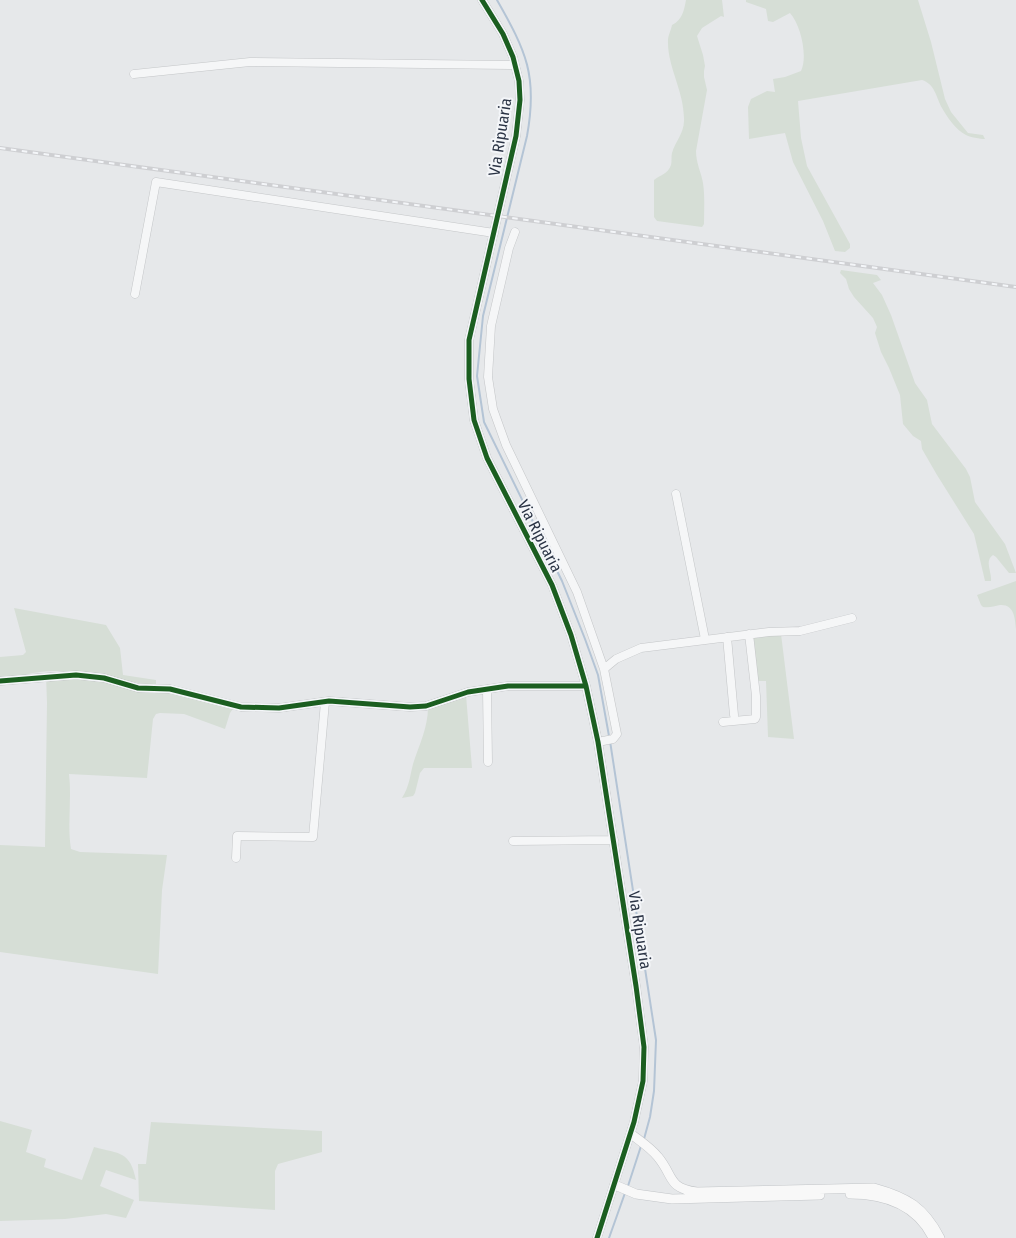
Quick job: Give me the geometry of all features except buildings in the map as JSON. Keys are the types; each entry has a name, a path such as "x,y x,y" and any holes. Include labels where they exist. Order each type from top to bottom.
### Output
{"main road":[{"path":"633,1136 663,1162 674,1184 687,1190 697,1192 874,1188 899,1195 919,1208 934,1226 940,1238"},
{"path":"615,1185 632,1193 681,1200 874,1194 895,1201 914,1213 928,1228 933,1238"}],"street":[{"name":"Via Ripuaria","path":"482,0 503,34 515,65 519,81 519,114 516,136 469,340 469,380 474,420 487,458 552,585 571,635 605,741 614,840 644,1047 643,1081 633,1136 597,1238"},
{"path":"134,74 250,62 515,65"},
{"path":"135,294 156,182 494,233"},
{"path":"514,232 491,326 488,377 493,409 506,445 577,592 604,669 617,730 617,734 605,741"},
{"path":"676,494 705,639"},
{"path":"604,669 616,659 641,648 749,634 800,631 852,618"},
{"path":"723,722 755,719 756,717 756,696 749,634"},
{"path":"727,637 734,715"},
{"path":"0,681 76,675 104,678 138,688 170,689 241,707 279,708 325,702 410,707 426,706 468,692 508,686 586,686"},
{"path":"487,690 488,762"},
{"path":"236,858 237,836 313,837 325,702"},
{"path":"514,841 614,840"}],"shaded area":[{"path":"686,0 722,0 724,17 721,16 702,28 697,36 703,55 704,77 707,90 696,151 704,188 704,224 702,227 657,221 654,217 654,180 670,168 672,153 684,125 684,110 670,60 668,37 672,25 680,18"},
{"path":"746,0 918,0 945,99 951,112 968,133 983,135 985,139 975,138 962,133 944,112 930,85 922,80 798,101 801,138 807,166 850,244 850,248 845,252 835,251 823,221 793,162 785,133 749,139 748,107 751,99 767,91 775,92 773,79 801,71 804,58 800,33 790,13 773,22 768,21 766,9 746,2"},
{"path":"841,270 877,275 881,280 873,283 882,295 891,315 915,383 927,400 932,424 966,469 970,477 975,502 1005,544 1016,573 1009,573 993,555 989,560 991,581 985,581 974,534 922,449 921,441 913,436 903,424 900,395 881,352 875,333 877,327 873,318 854,297 846,279 840,273"},
{"path":"1016,581 1016,629 1011,609 1005,605 983,607 977,595"},
{"path":"14,608 106,625 120,648 123,675 156,680 156,685 66,671 40,672 0,680 0,657 23,655 26,652"},
{"path":"781,634 794,739 768,737 766,681 756,681 752,637"},
{"path":"59,674 178,692 235,706 230,713 225,729 184,714 156,714 153,719 147,778 69,774 71,849 80,852 167,855 162,890 158,974 0,952 0,845 45,847 46,675"},
{"path":"466,695 472,768 424,768 420,773 413,796 402,798 408,786 425,729 428,707"},
{"path":"0,1121 32,1130 26,1152 46,1159 44,1167 82,1180 94,1147 122,1155 131,1164 136,1180 106,1170 100,1186 134,1200 126,1218 106,1214 65,1219 0,1221"},
{"path":"151,1122 322,1131 322,1152 278,1164 275,1171 275,1210 139,1201 138,1164 146,1164"}],"waterway":[{"path":"497,0 522,50 530,80 531,97 527,136 483,316 477,376 484,422 562,581 585,639 598,675 609,736"},
{"path":"610,741 656,1040 654,1091 644,1139"},
{"path":"628,1186 641,1146"},
{"path":"609,1238 625,1193"}],"railway":[{"path":"0,148 1016,287"}],"cycle path":[{"path":"482,0 503,34 513,57 519,81 520,100 516,136 469,340 469,379 474,420 487,458 552,585 571,635 586,686 598,742 644,1047 643,1081 634,1122 597,1238"},
{"path":"0,681 76,675 104,678 138,688 170,689 241,707 279,708 329,701 410,707 426,706 468,692 508,686 586,686"}]}
